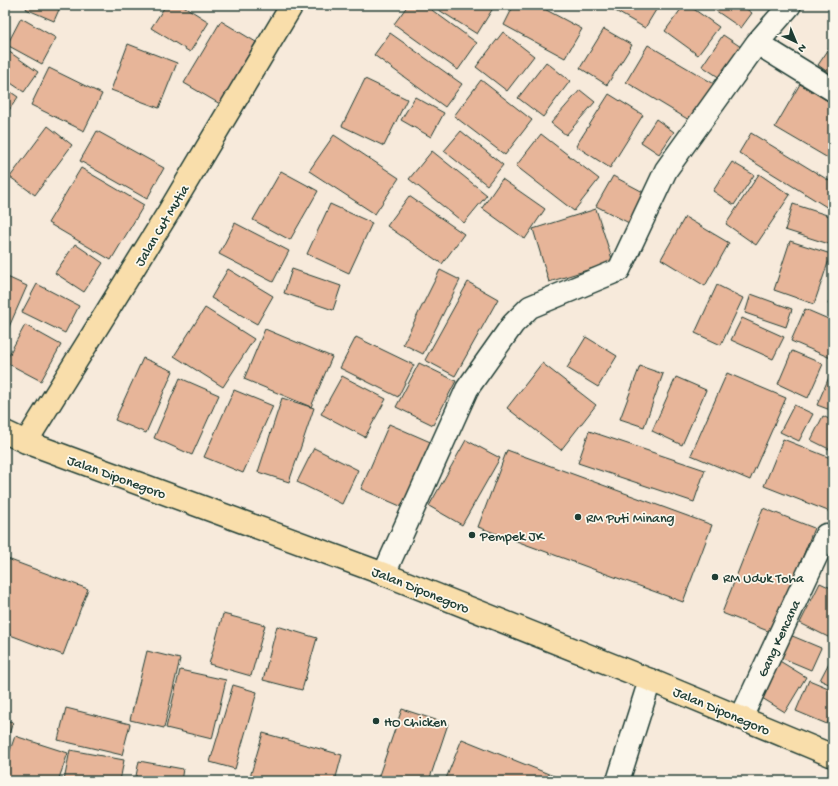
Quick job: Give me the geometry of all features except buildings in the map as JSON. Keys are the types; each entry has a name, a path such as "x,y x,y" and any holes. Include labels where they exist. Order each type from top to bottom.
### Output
{"main road":[{"name":"Jalan Cut Mutia","path":"26,442 164,220 292,5"},
{"name":"Jalan Diponegoro","path":"5,432 26,442 384,574 650,680 833,756"}],"street":[{"path":"384,574 467,389 513,324 530,307 619,270 666,170 758,43 790,5"},
{"path":"758,43 833,90"},
{"name":"Gang Kencana","path":"741,718 826,535"},
{"path":"618,781 650,680"}],"place":[{"name":"RM Puti Minang","path":"578,517"},
{"name":"Pempek JK","path":"472,535"},
{"name":"RM Uduk Toha","path":"715,577"},
{"name":"HO Chicken","path":"376,721"}]}
